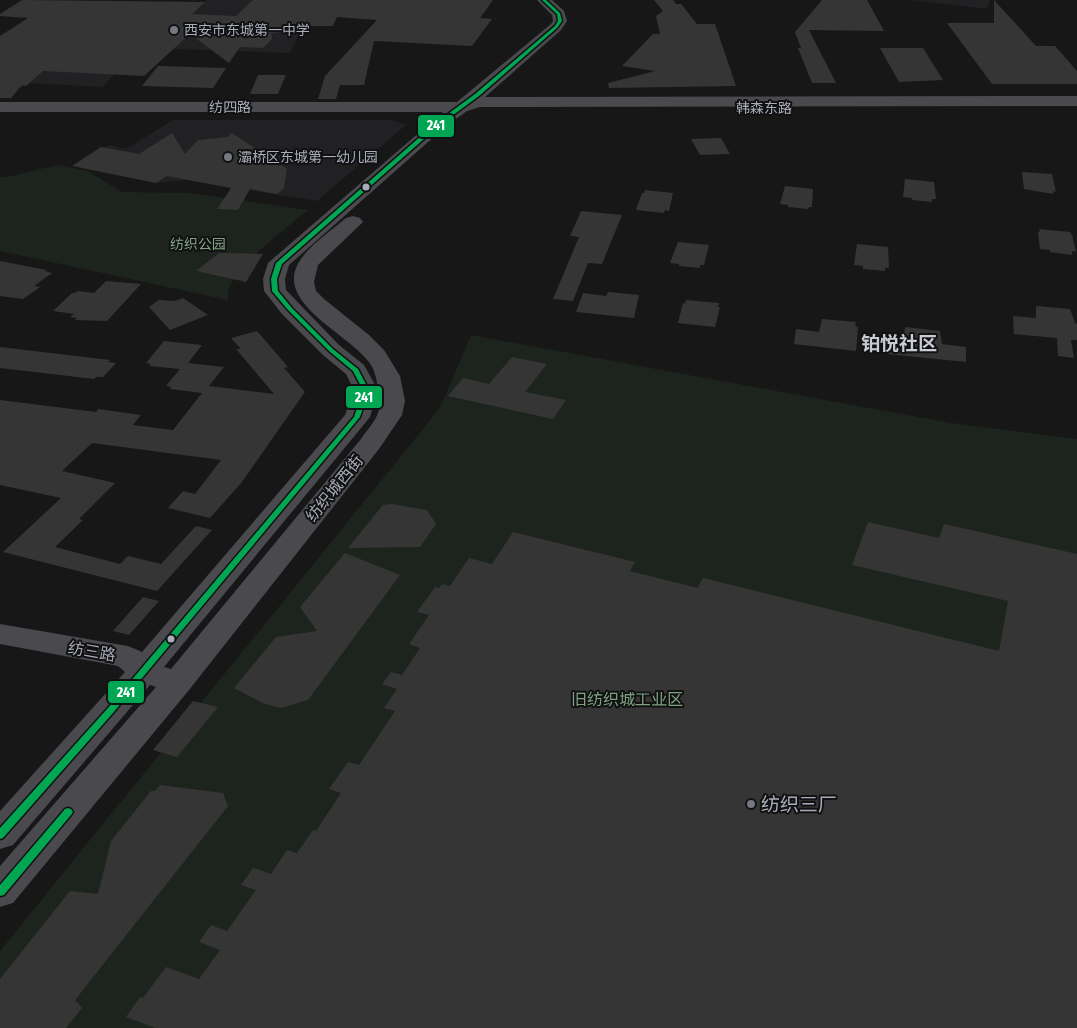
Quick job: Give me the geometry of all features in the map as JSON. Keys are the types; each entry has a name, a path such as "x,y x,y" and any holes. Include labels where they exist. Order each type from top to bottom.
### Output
{"main road":[{"name":"纺织城西街","path":"0,836 357,417 366,390 356,370 331,350 290,309 275,291 274,280 279,264 469,105 556,27 560,21 559,14 544,0"},
{"name":"韩森东路","path":"469,105 1077,101"},
{"name":"纺织城西街","path":"0,892 178,682 370,444 390,415 393,401 388,376 383,365 361,340 334,320 306,292 303,282 308,264 406,173 469,105"},
{"name":"韩森东路","path":"469,105 1077,108"},
{"name":"纺四路","path":"0,107 469,105"},
{"name":"纺四路","path":"0,112 469,105"},
{"name":"纺三路","path":"0,634 128,657 142,671 178,682"}],"shaded area":[{"name":"西安市东城第一中学","path":"207,0 316,0 290,53 142,48 102,87 27,83 22,87 0,86 192,12"},
{"path":"910,0 990,0 987,9"},
{"name":"灞桥区东城第一幼儿园","path":"173,120 392,120 406,125 317,201 185,180 156,183 73,165 109,145 126,149"}],"green space":[{"name":"纺织公园","path":"57,165 88,171 122,192 191,193 308,210 242,268 229,288 228,300 0,251 0,177"},
{"name":"旧纺织城工业区","path":"471,335 951,423 1077,439 1077,1028 0,1028 0,951 431,419 442,403"}],"building":[{"path":"22,0 205,2 192,14 236,16 253,0 493,0 480,18 492,19 472,46 374,41 364,85 340,85 336,99 318,99 325,76 377,20 337,17 333,26 289,26 283,32 271,33 272,39 263,48 240,47 229,63 190,34 144,76 43,71 26,86 22,85 11,98 0,98 0,36 28,18 0,16 0,14"},
{"path":"654,0 673,0 676,4 681,4 697,24 715,24 736,86 609,88 608,83 655,71 622,66 653,34 660,34 656,16 663,11"},
{"path":"822,0 867,0 884,31 809,30 836,83 812,83 798,48 801,48 795,32"},
{"path":"994,0 1036,46 1055,46 1077,71 1077,84 992,84 947,23 994,23"},
{"path":"880,48 923,48 943,80 899,82"},
{"path":"158,66 226,68 213,88 142,86"},
{"path":"258,75 286,75 278,94 250,94"},
{"path":"172,133 185,154 198,140 228,137 232,133 287,169 284,188 277,194 250,189 238,210 217,209 231,188 167,176 156,183 72,166 101,147 139,154"},
{"path":"721,138 730,154 700,155 691,139"},
{"path":"1022,172 1052,174 1056,192 1053,191 1053,194 1024,189"},
{"path":"905,179 934,182 936,199 932,199 932,202 903,197"},
{"path":"785,186 813,189 812,207 808,209 788,207 788,205 780,204"},
{"path":"645,190 673,193 669,211 665,210 664,213 636,210 642,193"},
{"path":"581,211 622,215 602,264 588,263 573,301 553,299 579,237 570,236"},
{"path":"1039,229 1070,232 1076,252 1072,251 1072,255 1040,249"},
{"path":"678,242 709,245 704,265 700,265 700,268 670,263"},
{"path":"857,244 888,247 889,268 885,268 885,271 863,269 863,266 854,265"},
{"path":"219,253 263,254 246,282 196,271"},
{"path":"0,261 47,270 45,271 52,273 34,286 40,287 23,299 0,296"},
{"path":"106,281 141,284 107,321 75,320 77,318 70,317 74,314 53,311 72,293 78,291 94,293"},
{"path":"608,292 639,295 634,318 576,312 583,293 606,296"},
{"path":"183,298 208,315 170,330 149,307 159,300 175,301"},
{"path":"686,300 719,303 718,307 720,307 715,327 678,323 683,303 685,304"},
{"path":"1036,306 1070,309 1077,324 1077,340 1071,340 1074,358 1058,356 1057,338 1014,334 1013,316 1036,318"},
{"path":"822,319 856,322 855,326 858,327 856,351 794,344 796,329 819,332"},
{"path":"905,327 940,331 942,344 966,347 966,362 887,354 888,340 903,342"},
{"path":"257,331 288,367 284,368 305,392 242,482 210,518 168,508 183,491 195,494 221,460 92,443 62,471 115,483 79,519 83,520 55,547 120,564 128,556 161,564 196,526 212,530 157,591 3,552 61,498 0,485 0,400 96,412 98,409 141,415 133,425 173,430 202,393 170,389 171,387 166,386 180,369 149,366 151,364 146,363 164,341 202,345 188,363 224,367 209,386 274,394 236,349 241,349 231,338"},
{"path":"0,347 110,360 108,362 116,363 103,377 96,377 94,379 0,368"},
{"path":"512,357 547,364 525,392 566,400 553,419 448,396 463,378 489,384"},
{"path":"392,504 427,510 436,524 420,547 348,548 383,505"},
{"name":"旧纺织城工业区","path":"868,522 939,538 944,524 1077,554 1077,1028 155,1028 126,1017 140,997 143,998 166,967 199,979 220,950 199,942 211,925 227,931 256,890 241,885 253,868 271,874 287,850 297,853 313,830 316,831 341,793 329,789 348,762 359,765 395,711 384,708 397,689 382,684 391,672 402,675 420,648 409,644 429,615 417,612 435,587 439,588 442,584 450,586 469,558 492,564 513,532 635,562 630,571 698,588 703,578 999,651 1008,601 852,565"},
{"path":"345,553 400,575 308,700 281,708 263,703 234,688 276,637 317,631 300,607"},
{"path":"143,597 159,601 129,635 113,631"},
{"path":"193,701 218,707 177,757 153,750"},
{"path":"160,785 223,793 228,806 75,1000 82,1008 66,1028 0,1028 0,979 70,891 98,894 111,841 151,791 155,791"}],"transit line":[{"name":"241","path":"0,835 110,711 357,417 366,390 356,370 331,350 290,309 275,291 274,279 279,263 439,123 477,95 556,27 560,21 559,14 544,0"},
{"name":"241","path":"0,892 68,812"}],"place":[{"name":"西安市东城第一中学","path":"174,30"},
{"name":"灞桥区东城第一幼儿园","path":"228,157"},
{"name":"纺织三厂","path":"751,804"}],"district":[{"name":"铂悦社区","path":"899,343"}]}
